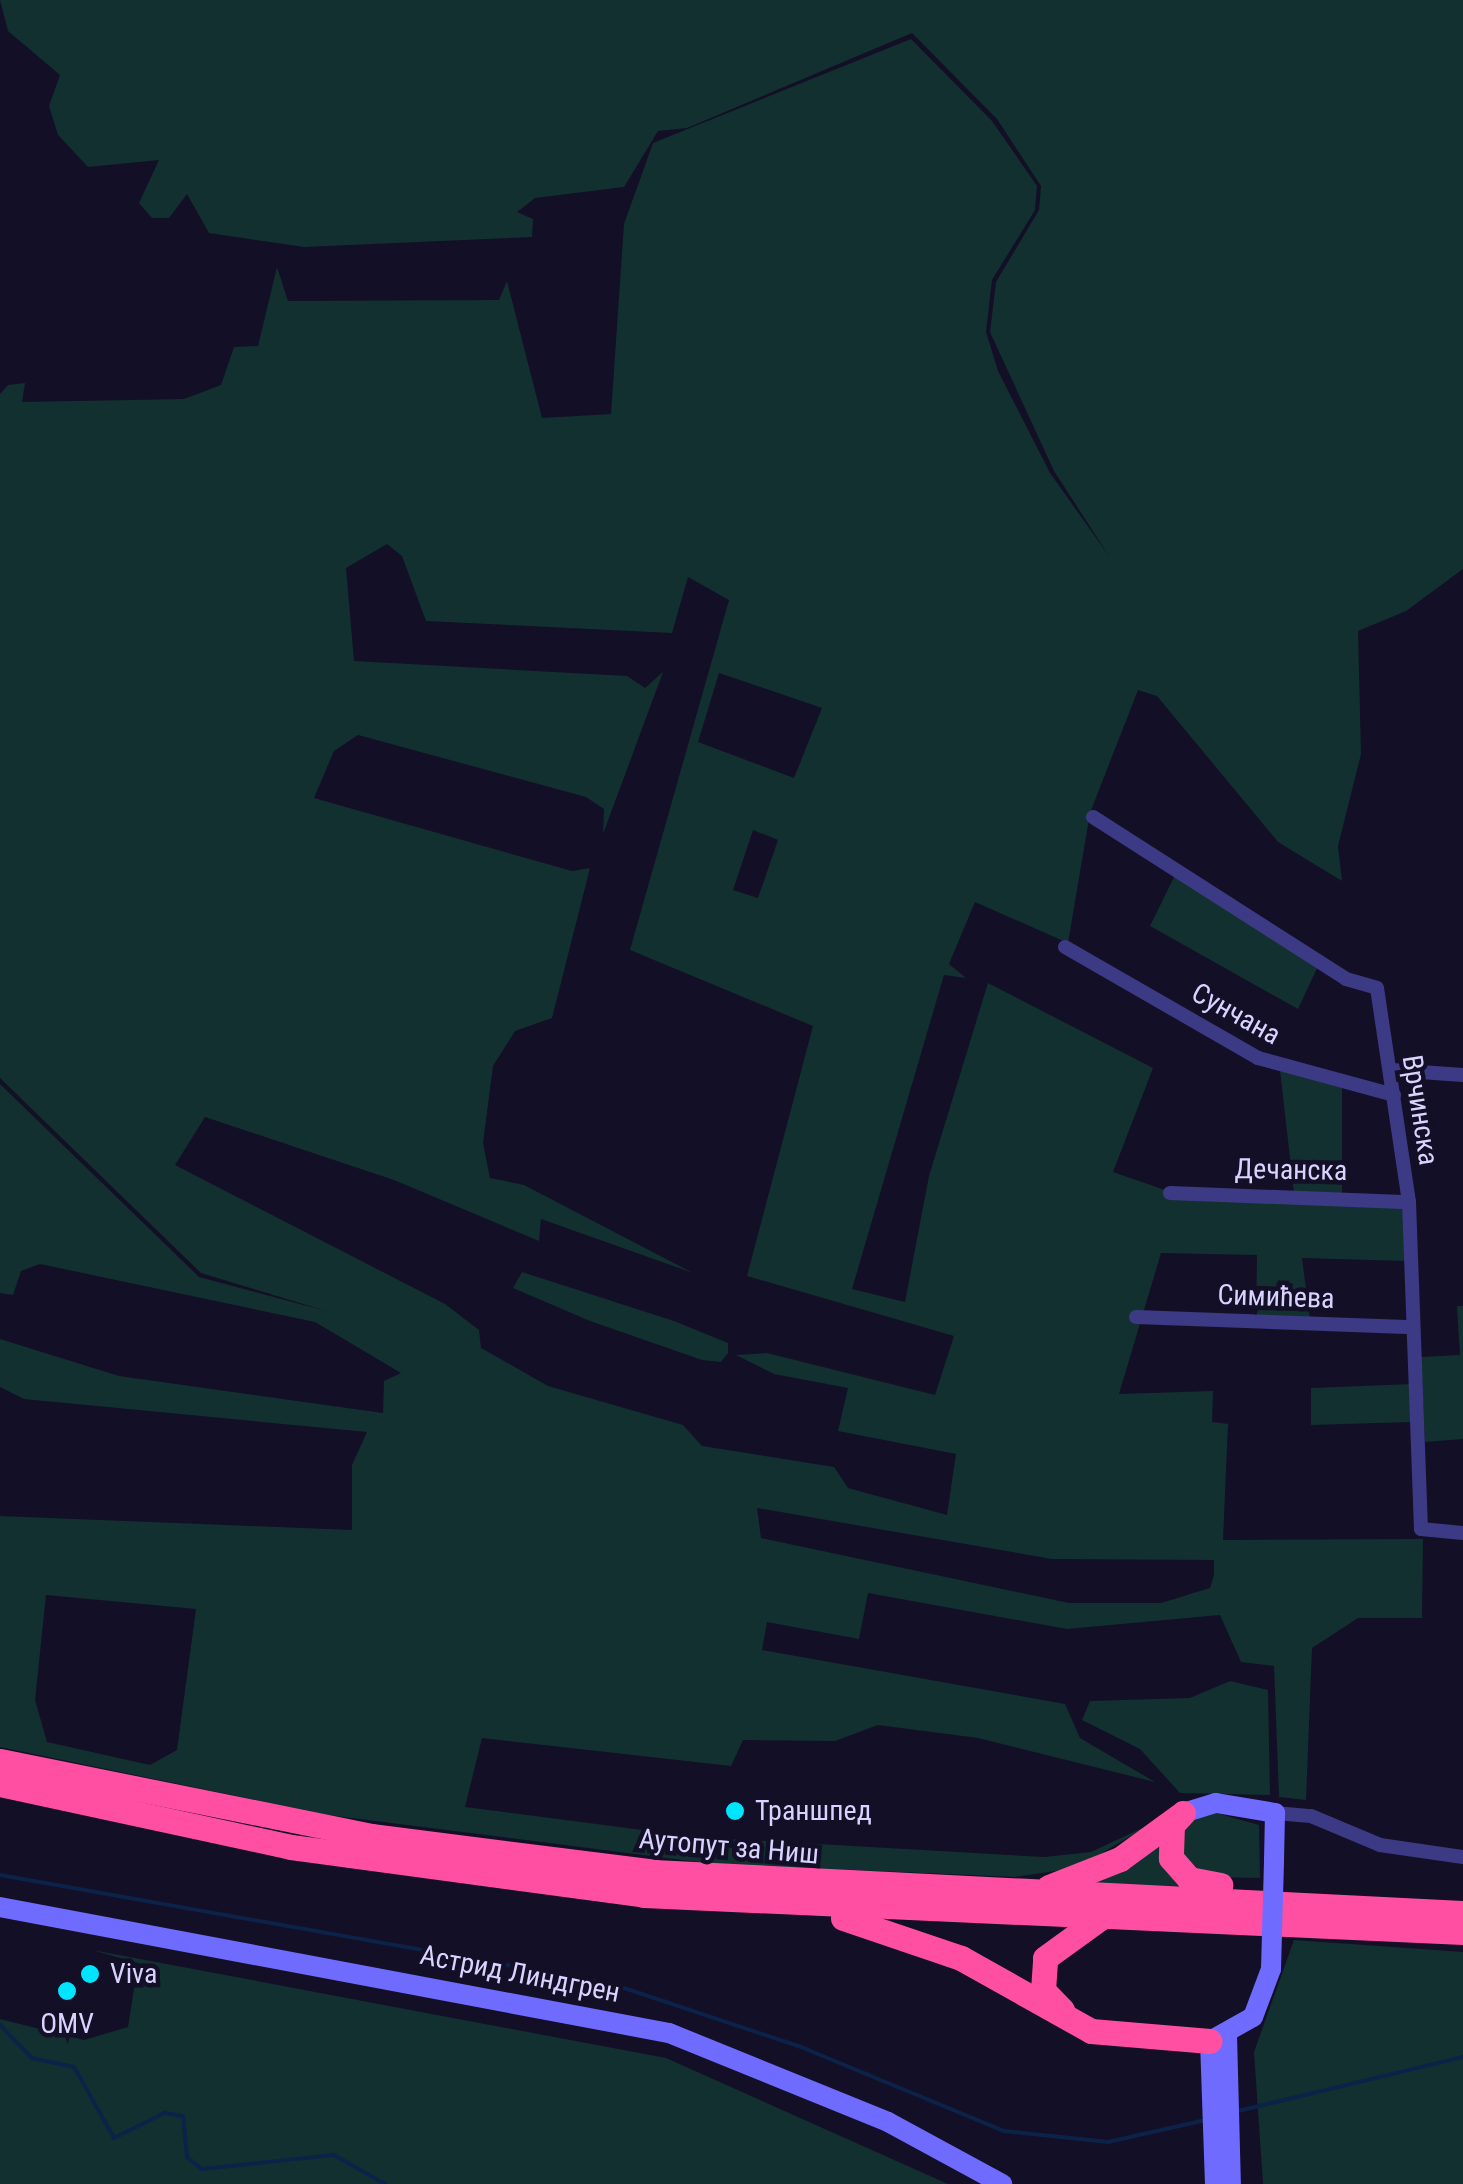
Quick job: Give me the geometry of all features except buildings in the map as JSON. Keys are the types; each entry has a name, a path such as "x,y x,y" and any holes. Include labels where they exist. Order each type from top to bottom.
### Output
{"highway":[{"name":"Аутопут за Ниш","path":"0,1760 440,1848 746,1880 1463,1913"},
{"name":"Аутопут за Ниш","path":"0,1784 291,1846 804,1909 1104,1916 1463,1932"},
{"path":"1034,1892 1120,1859 1183,1813"},
{"path":"1183,1813 1169,1852 1194,1881 1373,1907"},
{"path":"804,1909 961,1958 1091,2031 1213,2039"},
{"path":"1104,1916 1048,1953 1040,1975 1046,1996 1081,2019 1213,2039"}],"street":[{"name":"Врчинска","path":"1093,817 1346,979 1376,988 1410,1202 1421,1529 1463,1533"},
{"name":"Сунчана","path":"1065,946 1258,1058 1394,1096"},
{"path":"1392,1070 1463,1075"},
{"name":"Дечанска","path":"1170,1193 1410,1202"},
{"name":"Симићева","path":"1136,1318 1413,1328"},
{"path":"1183,1813 1216,1803 1311,1816 1380,1845 1463,1856"},
{"path":"1214,2184 1222,2153 1220,2068 1213,2039 1261,2006 1272,1969 1275,1813"},
{"name":"Астрид Линдгрен","path":"0,1907 669,2033 902,2128 1002,2184"},
{"path":"1222,2153 1232,2184"}],"green space":[{"path":"0,0 1463,0 1463,569 1406,611 1358,631 1361,754 1338,846 1342,881 1278,842 1157,696 1138,690 1090,813 1068,943 975,902 949,964 966,978 944,975 852,1289 905,1302 929,1176 988,983 1153,1068 1113,1172 1165,1190 1407,1205 1407,1261 1302,1258 1310,1319 1256,1316 1257,1255 1161,1253 1119,1394 1213,1391 1212,1422 1228,1424 1223,1540 1423,1539 1422,1618 1358,1618 1312,1648 1306,1800 1279,1797 1274,1666 1241,1662 1220,1615 1067,1629 868,1593 859,1639 767,1622 762,1650 1065,1704 1080,1738 1155,1782 978,1738 878,1725 835,1741 743,1740 731,1766 482,1738 465,1807 696,1837 1044,1857 1091,1852 1155,1822 1076,1868 1015,1877 714,1864 328,1815 0,1747 0,1516 352,1530 352,1465 367,1432 24,1399 0,1387 0,1339 119,1376 383,1413 384,1381 401,1373 315,1322 40,1264 21,1271 13,1295 0,1293 0,1084 199,1277 326,1311 201,1273 0,1078 0,394 8,385 25,383 22,402 184,399 221,385 234,347 258,346 277,267 288,301 499,300 507,281 542,418 611,414 624,224 653,143 911,39 992,121 1037,186 1035,210 992,280 986,332 998,371 1050,473 1109,556 1054,471 990,332 996,282 1039,210 1041,186 997,119 912,33 687,128 658,131 624,187 535,198 517,212 533,219 532,237 304,247 209,233 187,194 169,218 152,218 139,203 159,160 88,167 58,135 49,106 60,75 8,31","holes":["387,544 402,556 426,621 672,633 688,577 729,600 630,950 813,1026 747,1276 954,1336 935,1395 767,1353 736,1355 774,1374 848,1388 838,1431 956,1454 947,1515 848,1488 834,1467 702,1446 683,1425 548,1386 481,1348 479,1330 445,1304 175,1165 205,1117 394,1180 539,1241 541,1219 693,1273 524,1185 490,1178 483,1143 493,1066 515,1031 552,1018 590,868 572,871 314,798 334,751 358,735 586,797 604,809 603,834 663,672 645,688 627,676 354,661 346,568","719,673 822,708 794,778 698,742","753,830 778,840 758,898 733,890","757,1508 1052,1559 1214,1560 1210,1588 1161,1603 1069,1603 761,1538","46,1595 196,1609 177,1750 150,1765 47,1742 35,1700"]},
{"path":"1176,873 1319,964 1298,1009 1150,926"},
{"path":"1280,1070 1342,1088 1342,1194 1294,1193"},
{"path":"522,1272 674,1321 728,1343 728,1353 721,1362 702,1360 590,1321 513,1288"},
{"path":"1457,1306 1463,1306 1463,1439 1425,1442 1421,1357 1460,1355"},
{"path":"1412,1384 1411,1422 1311,1425 1311,1388"},
{"path":"1230,1681 1268,1690 1270,1795 1180,1793 1140,1749 1082,1720 1090,1701 1190,1698"},
{"path":"1205,1810 1259,1825 1260,1878 1208,1877 1184,1863 1182,1824"},
{"path":"1166,1829 1182,1886 1091,1885"},
{"path":"1294,1940 1463,1952 1463,2184 1263,2184 1254,2052"},
{"path":"92,1950 666,2058 948,2184 0,2184 0,2019 84,2040 128,2027 138,1963"}],"waterway":[{"path":"0,1875 609,1983 801,2047 1004,2131 1108,2142 1206,2120"},
{"path":"0,2025 32,2058 74,2067 114,2138 164,2113 183,2116 187,2157 202,2169 334,2155 385,2184"},
{"path":"1234,2112 1463,2057"}],"place":[{"name":"Траншпед","path":"735,1811"},
{"name":"Viva","path":"90,1974"},
{"name":"OMV","path":"67,1991"}]}
